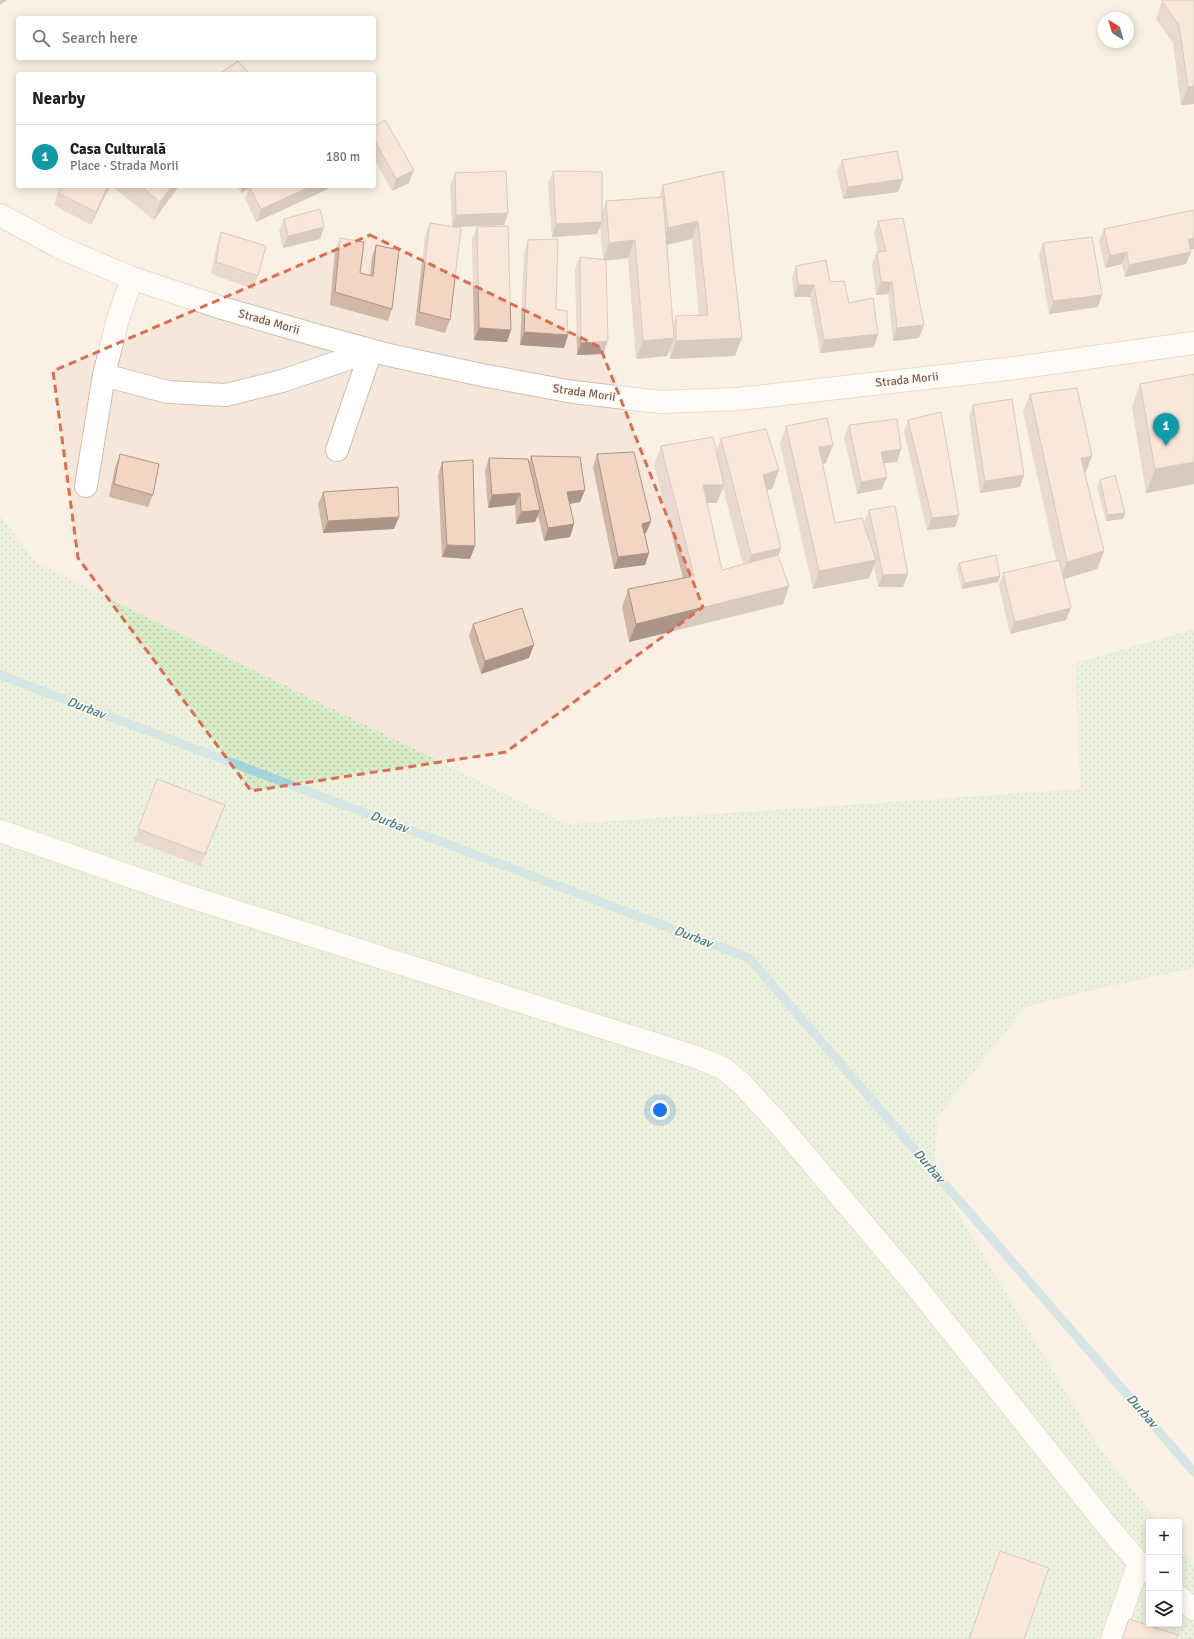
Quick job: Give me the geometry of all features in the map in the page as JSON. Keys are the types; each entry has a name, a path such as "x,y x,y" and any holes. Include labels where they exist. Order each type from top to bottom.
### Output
{"street":[{"name":"Strada Morii","path":"0,215 61,248 132,278 222,308 371,351 482,375 573,392 661,402 738,399 1015,368 1194,343"},
{"path":"86,486 104,375 117,322 132,278"},
{"path":"104,375 168,392 226,394 282,381 371,351"},
{"path":"337,450 371,351"},
{"path":"0,831 184,894 688,1055 723,1068 742,1084 779,1124 910,1278 1109,1528 1144,1567 1112,1639"},
{"path":"1182,1599 1194,1609"}],"highlighted area":[{"path":"370,235 600,347 703,607 506,752 251,791 78,558 53,371"}],"shaded area":[{"path":"0,0 1194,0 1194,629 1075,663 1081,789 566,824 35,562 0,515"},
{"path":"1194,968 1194,1565 1182,1551 1182,1519 1157,1519 1100,1449 933,1171 939,1115 1026,1007 1098,989"}],"green space":[{"path":"0,515 36,562 566,824 1080,789 1075,663 1194,629 1194,968 1098,989 1026,1007 939,1115 933,1171 1100,1449 1157,1519 1146,1519 1146,1627 1182,1627 1182,1551 1194,1565 1194,1639 0,1639"}],"building":[{"path":"1194,0 1194,86 1188,87 1179,25 1162,1"},
{"path":"238,61 248,72 222,72"},
{"path":"385,120 414,170 396,179 376,143 376,126"},
{"path":"897,151 903,179 848,187 842,160"},
{"path":"506,171 508,213 456,215 455,173"},
{"path":"553,171 602,172 602,222 556,224"},
{"path":"723,171 742,338 676,341 676,316 708,315 698,221 668,228 663,185"},
{"path":"61,188 107,188 96,212 58,193"},
{"path":"143,188 170,188 160,202"},
{"path":"250,188 308,188 261,209"},
{"path":"663,197 674,338 643,341 635,240 609,243 606,201"},
{"path":"320,209 324,227 288,236 284,219"},
{"path":"1194,210 1194,238 1188,239 1191,252 1129,265 1127,252 1110,256 1104,229"},
{"path":"903,218 924,325 897,328 892,282 881,282 877,252 886,251 878,221"},
{"path":"430,223 461,228 450,320 419,312"},
{"path":"508,226 511,330 479,328 477,227"},
{"path":"221,232 266,246 258,276 216,262"},
{"path":"1092,237 1102,295 1053,301 1043,243"},
{"path":"340,238 364,242 360,273 373,276 376,245 399,250 392,309 335,292"},
{"path":"558,239 556,309 567,311 568,335 524,332 528,240"},
{"path":"580,257 606,260 608,341 581,343"},
{"path":"826,260 830,282 844,281 849,303 873,298 878,334 824,340 814,285 798,285 796,266"},
{"path":"1194,374 1194,462 1155,469 1140,384"},
{"path":"1077,388 1092,456 1081,458 1104,551 1067,562 1030,394"},
{"path":"1012,399 1024,475 985,481 973,405"},
{"path":"941,412 959,515 932,518 908,420"},
{"path":"827,418 833,445 819,447 835,523 862,518 876,560 819,571 786,426"},
{"path":"897,419 901,449 881,452 887,477 861,482 849,425"},
{"path":"766,429 779,470 763,475 781,548 751,555 721,438"},
{"path":"713,437 724,485 703,485 722,570 778,555 789,586 636,624 628,589 694,576 661,446"},
{"path":"634,452 651,521 642,524 649,553 618,557 597,454"},
{"path":"120,454 159,464 153,495 114,484"},
{"path":"531,456 580,457 585,490 567,492 574,524 548,528"},
{"path":"489,458 528,459 540,510 521,512 520,493 492,495"},
{"path":"473,460 475,546 447,545 442,462"},
{"path":"1115,475 1125,513 1108,515 1100,480"},
{"path":"398,487 399,517 328,521 323,492"},
{"path":"895,506 908,574 883,575 869,510"},
{"path":"996,555 1000,576 965,583 959,563"},
{"path":"1059,560 1071,608 1015,622 1003,573"},
{"path":"522,608 534,645 485,661 473,624"},
{"path":"157,779 225,805 205,854 138,829"},
{"path":"1000,1551 1049,1568 1024,1639 969,1639"},
{"path":"1129,1619 1146,1625 1146,1627 1154,1627 1178,1635 1177,1639 1122,1639"}],"waterway":[{"name":"Durbav","path":"0,675 749,958 1194,1472"}],"place":[{"name":"Casa Culturală","path":"1166,446"}]}
